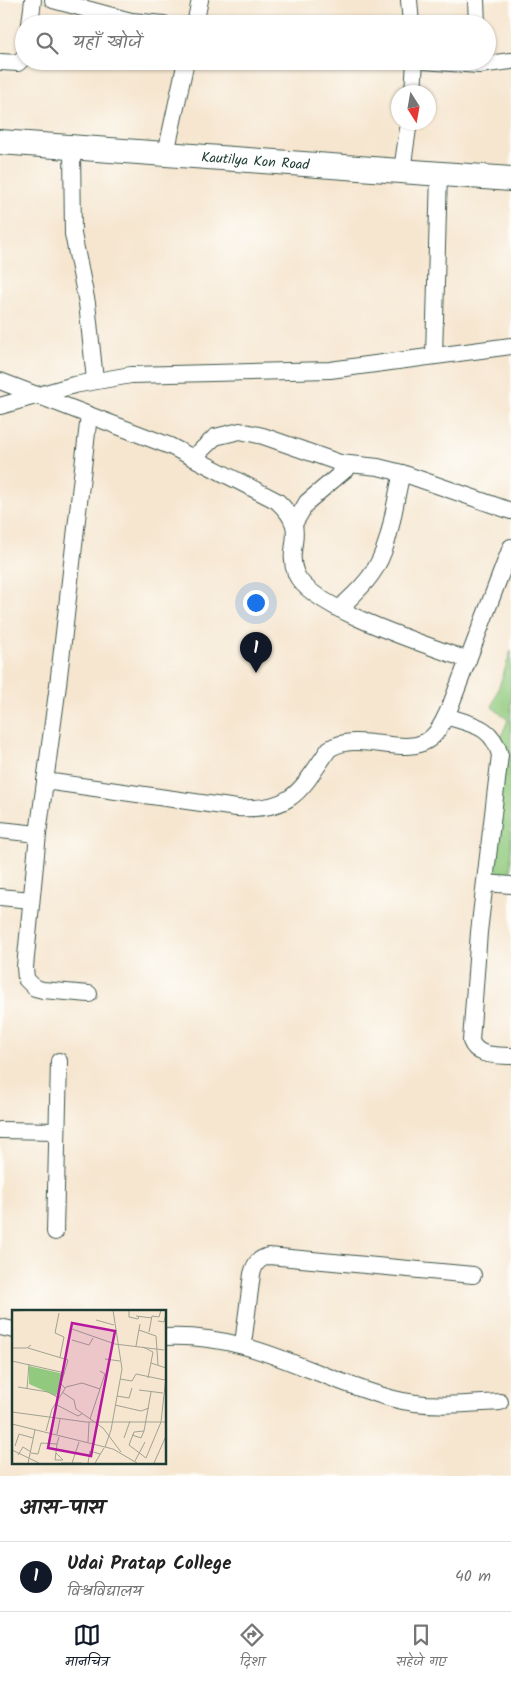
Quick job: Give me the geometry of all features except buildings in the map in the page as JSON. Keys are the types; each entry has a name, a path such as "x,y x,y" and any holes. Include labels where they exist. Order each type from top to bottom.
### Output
{"highway":[{"name":"Kautilya Kon Road","path":"0,131 403,164 439,173 511,179"},
{"name":"Kautilya Kon Road","path":"0,142 72,148 403,164 511,166"}],"street":[{"path":"31,15 33,0"},
{"path":"53,0 108,15"},
{"path":"197,15 200,0"},
{"path":"409,0 410,15"},
{"path":"476,0 477,15"},
{"path":"496,61 511,60"},
{"path":"0,62 15,63"},
{"path":"168,144 184,70"},
{"path":"413,85 414,70"},
{"path":"403,164 408,130"},
{"path":"72,148 74,234 87,303 95,380"},
{"path":"434,356 439,173"},
{"path":"0,406 95,380 131,375 330,370 511,346"},
{"path":"0,381 170,446 277,501 290,513 294,524 296,573 301,582 315,596 338,608 468,660"},
{"path":"88,994 35,988 26,979 25,956 89,415"},
{"path":"194,458 215,437 240,431 263,436 340,464 378,466 402,473 511,511"},
{"path":"294,524 307,502 351,465"},
{"path":"338,608 361,588 376,567 390,530 402,473"},
{"path":"45,781 237,808 260,809 277,806 292,798 329,749 337,744 354,741 406,745 418,744 430,739 439,730 446,716 468,660 504,587 511,547"},
{"path":"446,716 484,730 494,737 500,755 479,932 471,1041 474,1047 481,1052 511,1056"},
{"path":"0,830 38,834"},
{"path":"485,883 511,885"},
{"path":"0,897 31,900"},
{"path":"55,1232 59,1061"},
{"path":"0,1130 57,1131"},
{"path":"243,1344 252,1274 255,1264 260,1259 268,1256 473,1276"},
{"path":"166,1337 200,1337 243,1344 361,1389 396,1400 449,1404 500,1402"}],"green space":[{"path":"511,651 511,877 485,876 493,756 508,720 492,707"}],"place":[{"name":"Udai Pratap College","path":"256,673"}]}
